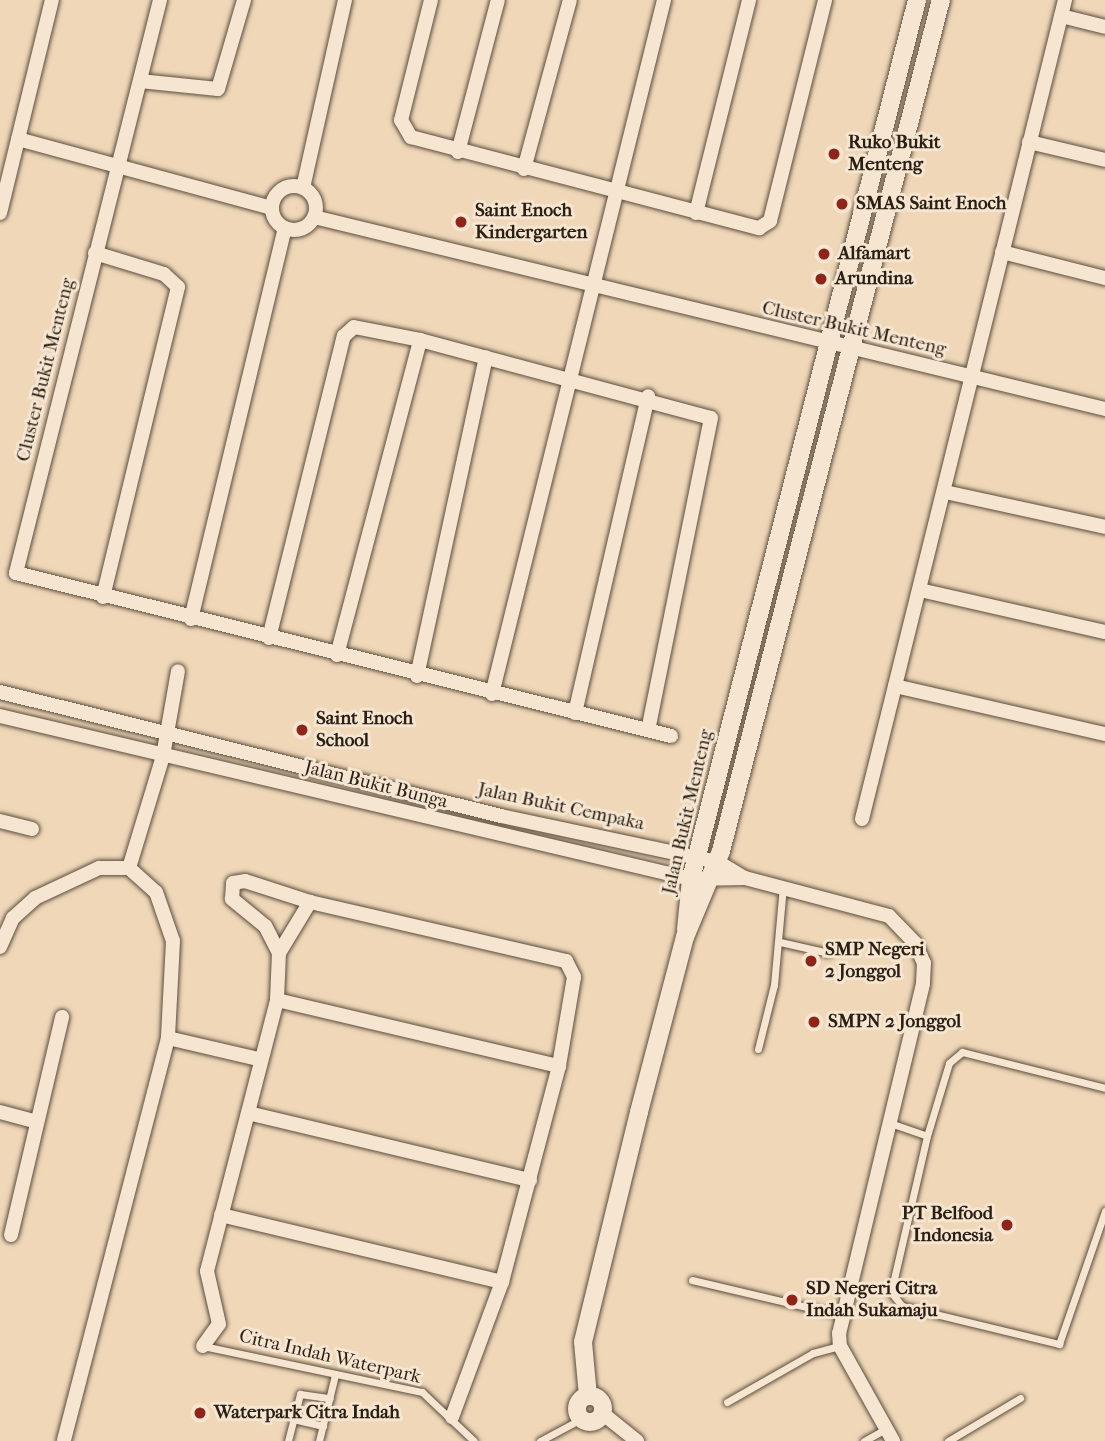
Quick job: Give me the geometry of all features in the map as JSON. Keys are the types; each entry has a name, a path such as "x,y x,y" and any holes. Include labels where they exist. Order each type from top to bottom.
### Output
{"street":[{"path":"0,213 51,0"},
{"name":"Cluster Bukit Menteng","path":"160,0 116,163 16,573 417,676 670,736"},
{"path":"140,81 218,89 244,0"},
{"path":"303,188 345,0"},
{"path":"431,0 401,120 411,137 458,152 759,228 769,221 825,0"},
{"path":"458,152 498,0"},
{"path":"524,169 570,0"},
{"path":"492,694 568,377 619,192 664,0"},
{"path":"696,212 749,0"},
{"name":"Jalan Bukit Menteng","path":"685,937 691,879 916,0"},
{"name":"Jalan Bukit Menteng","path":"685,937 712,882 718,862 941,0"},
{"path":"862,819 1065,0"},
{"path":"1062,16 1105,27"},
{"path":"18,139 116,163 272,208 285,228 191,619"},
{"path":"1029,142 1105,160"},
{"path":"272,208 279,193 303,188"},
{"path":"285,228 302,229 314,217 315,201 303,188"},
{"name":"Cluster Bukit Menteng","path":"314,217 827,344 1105,409"},
{"path":"1002,252 1105,278"},
{"path":"95,253 164,274 178,288 103,597"},
{"path":"269,638 344,336 354,327 420,340 648,396 706,413 713,424 648,730"},
{"path":"337,655 420,340"},
{"path":"417,676 486,357"},
{"path":"575,713 648,396"},
{"path":"945,492 1105,527"},
{"path":"920,590 1105,632"},
{"path":"129,867 163,756 178,671"},
{"path":"895,686 1105,734"},
{"name":"Jalan Bukit Cempaka","path":"0,692 501,816 718,862 745,878 783,885 889,916 924,962 890,1123 840,1315 839,1346"},
{"name":"Jalan Bukit Bunga","path":"0,716 691,879 712,882 745,878"},
{"path":"353,799 357,780"},
{"path":"497,835 501,816"},
{"path":"0,821 32,829"},
{"path":"0,947 13,918 35,898 74,874 129,867"},
{"path":"64,1441 168,1038 176,989 168,916 156,892 129,867"},
{"path":"279,953 265,926 232,899 233,883 246,881 310,902 566,961 574,977 559,1066 502,1282 452,1418"},
{"path":"203,1346 219,1324 207,1271 248,1113 258,1059 277,1000 279,953 310,902"},
{"path":"602,1413 593,1422 581,1419 577,1408 588,1396 583,1342 685,937"},
{"path":"277,1000 559,1066"},
{"path":"11,1235 33,1121 62,1017"},
{"path":"168,1038 258,1059"},
{"path":"0,1112 33,1121"},
{"path":"248,1113 530,1180"},
{"path":"221,1215 502,1282"},
{"path":"839,1346 890,1435"},
{"path":"588,1396 599,1401 602,1413 637,1441"}],"lane":[{"path":"758,1049 780,942 783,885"},
{"path":"780,942 829,953"},
{"path":"1105,1088 962,1052 948,1063 927,1136 891,1292 902,1306 1059,1344 1105,1211"},
{"path":"890,1123 927,1136"},
{"path":"692,1280 840,1315"},
{"name":"Citra Indah Waterpark","path":"203,1346 422,1392 474,1441"},
{"path":"727,1402 813,1353 839,1346"},
{"path":"319,1441 335,1375"},
{"path":"299,1441 288,1440 300,1394 330,1398"},
{"path":"948,1441 1020,1398"},
{"path":"293,1419 323,1426"},
{"path":"540,1441 581,1419"},
{"path":"864,1441 890,1435"}],"place":[{"name":"Ruko Bukit Menteng","path":"834,154"},
{"name":"SMAS Saint Enoch","path":"842,204"},
{"name":"Saint Enoch Kindergarten","path":"461,222"},
{"name":"Alfamart","path":"824,254"},
{"name":"Arundina","path":"821,279"},
{"name":"Saint Enoch School","path":"302,730"},
{"name":"SMP Negeri 2 Jonggol","path":"811,961"},
{"name":"SMPN 2 Jonggol","path":"814,1022"},
{"name":"PT Belfood Indonesia","path":"1007,1225"},
{"name":"SD Negeri Citra Indah Sukamaju","path":"792,1300"},
{"name":"Waterpark Citra Indah","path":"200,1413"}]}
